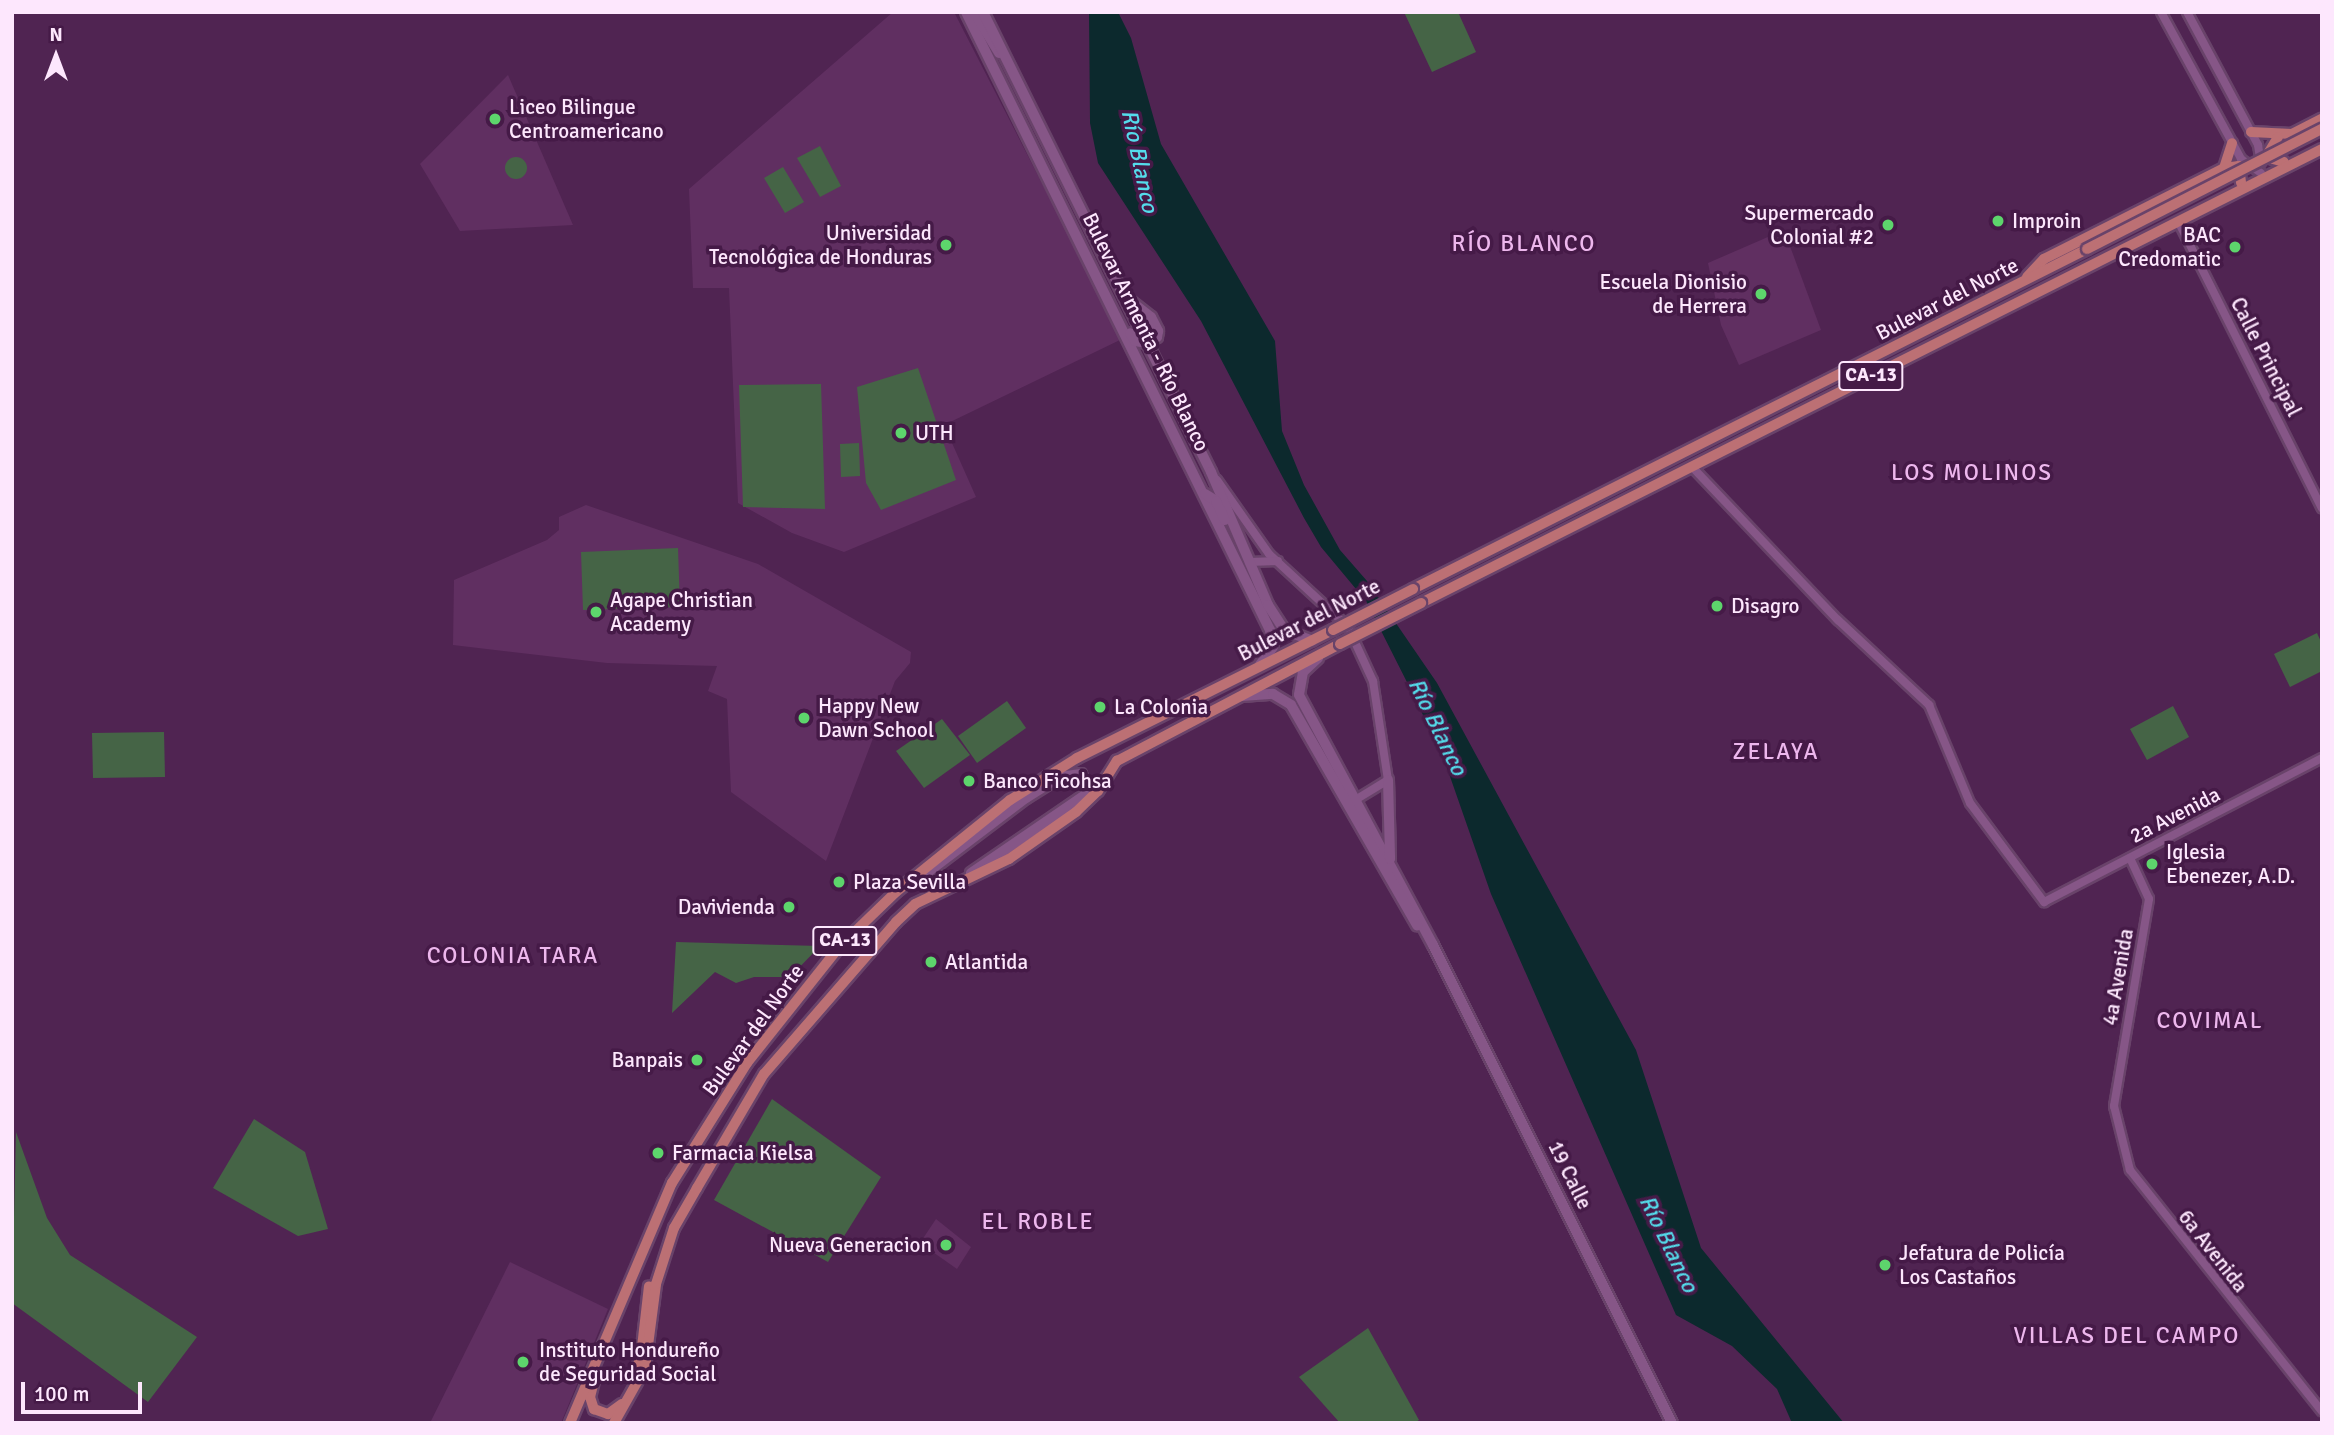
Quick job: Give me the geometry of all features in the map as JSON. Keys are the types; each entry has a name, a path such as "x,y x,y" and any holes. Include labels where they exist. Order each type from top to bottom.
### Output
{"highway":[{"path":"2251,132 2278,137 2322,120"},
{"name":"Bulevar del Norte","path":"570,1423 656,1215 768,1035 839,946 896,892 1010,800 1077,758 2322,130"},
{"path":"2278,137 2269,152 2273,159 2284,162"},
{"path":"2224,168 2232,143"},
{"path":"2078,271 2241,183 2322,146"},
{"name":"Bulevar del Norte","path":"614,1423 645,1368 656,1283 674,1228 764,1074 831,993 915,904 1009,859 1089,802 1117,761 1324,652 1693,468 2078,271 2179,223 2322,146"},
{"path":"2024,281 2043,259 2224,168 2239,166 2241,183"},
{"path":"674,1228 648,1289 638,1366 621,1405 615,1412 603,1414 591,1405 590,1397 598,1364 633,1277 670,1196 768,1035"}],"main road":[{"name":"Bulevar Armenta - Río Blanco","path":"966,12 1272,636"},
{"path":"974,12 987,39 1007,61"},
{"name":"Bulevar Armenta - Río Blanco","path":"984,12 1211,472 1249,562 1284,630"},
{"path":"1086,253 1096,263 1131,337 1147,343 1157,337 1157,324 1121,293"},
{"path":"1204,494 1216,501 1249,562"},
{"path":"1257,668 1270,653 1272,636 1284,630 1312,640"},
{"name":"19 Calle","path":"1324,652 1303,672 1299,695 1405,909 1433,944"},
{"name":"19 Calle","path":"1239,696 1273,694 1291,705 1390,863 1672,1423"},
{"path":"896,892 1059,777 1071,772 1084,778 1088,793 1079,800 915,904"},
{"path":"1388,780 1390,863"}],"street":[{"path":"2161,12 2241,159 2261,173"},
{"path":"2187,12 2260,150 2261,173"},
{"name":"Calle Principal","path":"2179,223 2322,508"},
{"name":"2a Avenida","path":"1693,468 1838,620 1929,705 1970,803 2043,902 2322,758"},
{"path":"1211,472 1278,561 1349,627 1373,681 1388,780 1352,803"},
{"path":"1249,562 1278,561"},
{"name":"4a Avenida","path":"2114,1106 2149,902 2148,890 2130,858"},
{"name":"6a Avenida","path":"2114,1106 2130,1170 2143,1192 2311,1403 2322,1411"}],"shaded area":[{"path":"893,12 954,12 1122,339 944,425 976,497 844,552 792,533 738,503 729,288 693,288 689,189"},
{"name":"Liceo Bilingue Centroamericano","path":"508,75 573,225 460,231 420,164"},
{"name":"Escuela Dionisio de Herrera","path":"1784,230 1821,330 1739,365 1721,325 1708,263"},
{"path":"586,505 758,564 911,652 910,663 895,681 826,861 731,792 727,699 708,691 717,666 607,663 453,645 454,580 547,540 559,530 559,517"},
{"name":"Nueva Generacion","path":"936,1219 971,1247 957,1269 920,1243"},
{"name":"Instituto Hondureño de Seguridad Social","path":"510,1262 608,1309 561,1423 430,1423"}],"green space":[{"path":"1404,12 1458,12 1476,52 1432,72"},
{"path":"820,146 841,186 820,197 797,158"},
{"path":"516,157 524,160 527,168 524,176 516,179 508,176 505,168 508,160"},
{"path":"783,167 804,202 785,213 764,178"},
{"name":"UTH","path":"918,368 956,480 881,510 866,483 857,387"},
{"path":"821,384 825,509 743,507 739,385"},
{"path":"859,443 860,476 841,477 840,444"},
{"path":"678,548 680,607 583,610 581,552"},
{"path":"2317,633 2322,644 2322,671 2290,687 2274,654"},
{"path":"1007,701 1026,728 977,763 958,736"},
{"path":"2173,706 2189,737 2147,760 2130,729"},
{"path":"942,719 970,755 924,788 896,751"},
{"path":"164,732 165,777 93,778 92,733"},
{"path":"676,942 820,946 790,977 754,977 736,983 715,972 672,1013"},
{"path":"772,1099 881,1177 828,1262 714,1200"},
{"path":"254,1119 305,1152 328,1229 298,1236 213,1188"},
{"path":"16,1132 47,1218 70,1255 197,1337 148,1402 12,1303"},
{"path":"1368,1328 1419,1420 1414,1423 1340,1423 1299,1377"}],"water":[{"name":"Río Blanco","path":"1089,12 1118,12 1131,38 1161,144 1275,341 1282,431 1304,485 1340,550 1367,581 1437,683 1636,1050 1701,1248 1844,1423 1792,1423 1777,1389 1732,1346 1676,1315 1491,894 1446,765 1417,702 1366,601 1321,547 1304,518 1201,321 1098,163 1090,123"}],"place":[{"name":"Liceo Bilingue Centroamericano","path":"495,119"},
{"name":"Improin","path":"1998,221"},
{"name":"Supermercado Colonial #2","path":"1888,225"},
{"name":"Universidad Tecnológica de Honduras","path":"946,245"},
{"name":"BAC Credomatic","path":"2235,247"},
{"name":"Escuela Dionisio de Herrera","path":"1761,294"},
{"name":"UTH","path":"901,433"},
{"name":"Disagro","path":"1717,606"},
{"name":"Agape Christian Academy","path":"596,612"},
{"name":"La Colonia","path":"1100,707"},
{"name":"Happy New Dawn School","path":"804,718"},
{"name":"Banco Ficohsa","path":"969,781"},
{"name":"Iglesia Ebenezer, A.D.","path":"2152,864"},
{"name":"Plaza Sevilla","path":"839,882"},
{"name":"Davivienda","path":"789,907"},
{"name":"Atlantida","path":"931,962"},
{"name":"Banpais","path":"697,1060"},
{"name":"Farmacia Kielsa","path":"658,1153"},
{"name":"Nueva Generacion","path":"946,1245"},
{"name":"Jefatura de Policía Los Castaños","path":"1885,1265"},
{"name":"Instituto Hondureño de Seguridad Social","path":"523,1362"}],"district":[{"name":"RÍO BLANCO","path":"1524,244"},
{"name":"LOS MOLINOS","path":"1972,473"},
{"name":"ZELAYA","path":"1776,752"},
{"name":"COLONIA TARA","path":"513,956"},
{"name":"COVIMAL","path":"2210,1021"},
{"name":"EL ROBLE","path":"1038,1222"},
{"name":"VILLAS DEL CAMPO","path":"2127,1336"}]}
